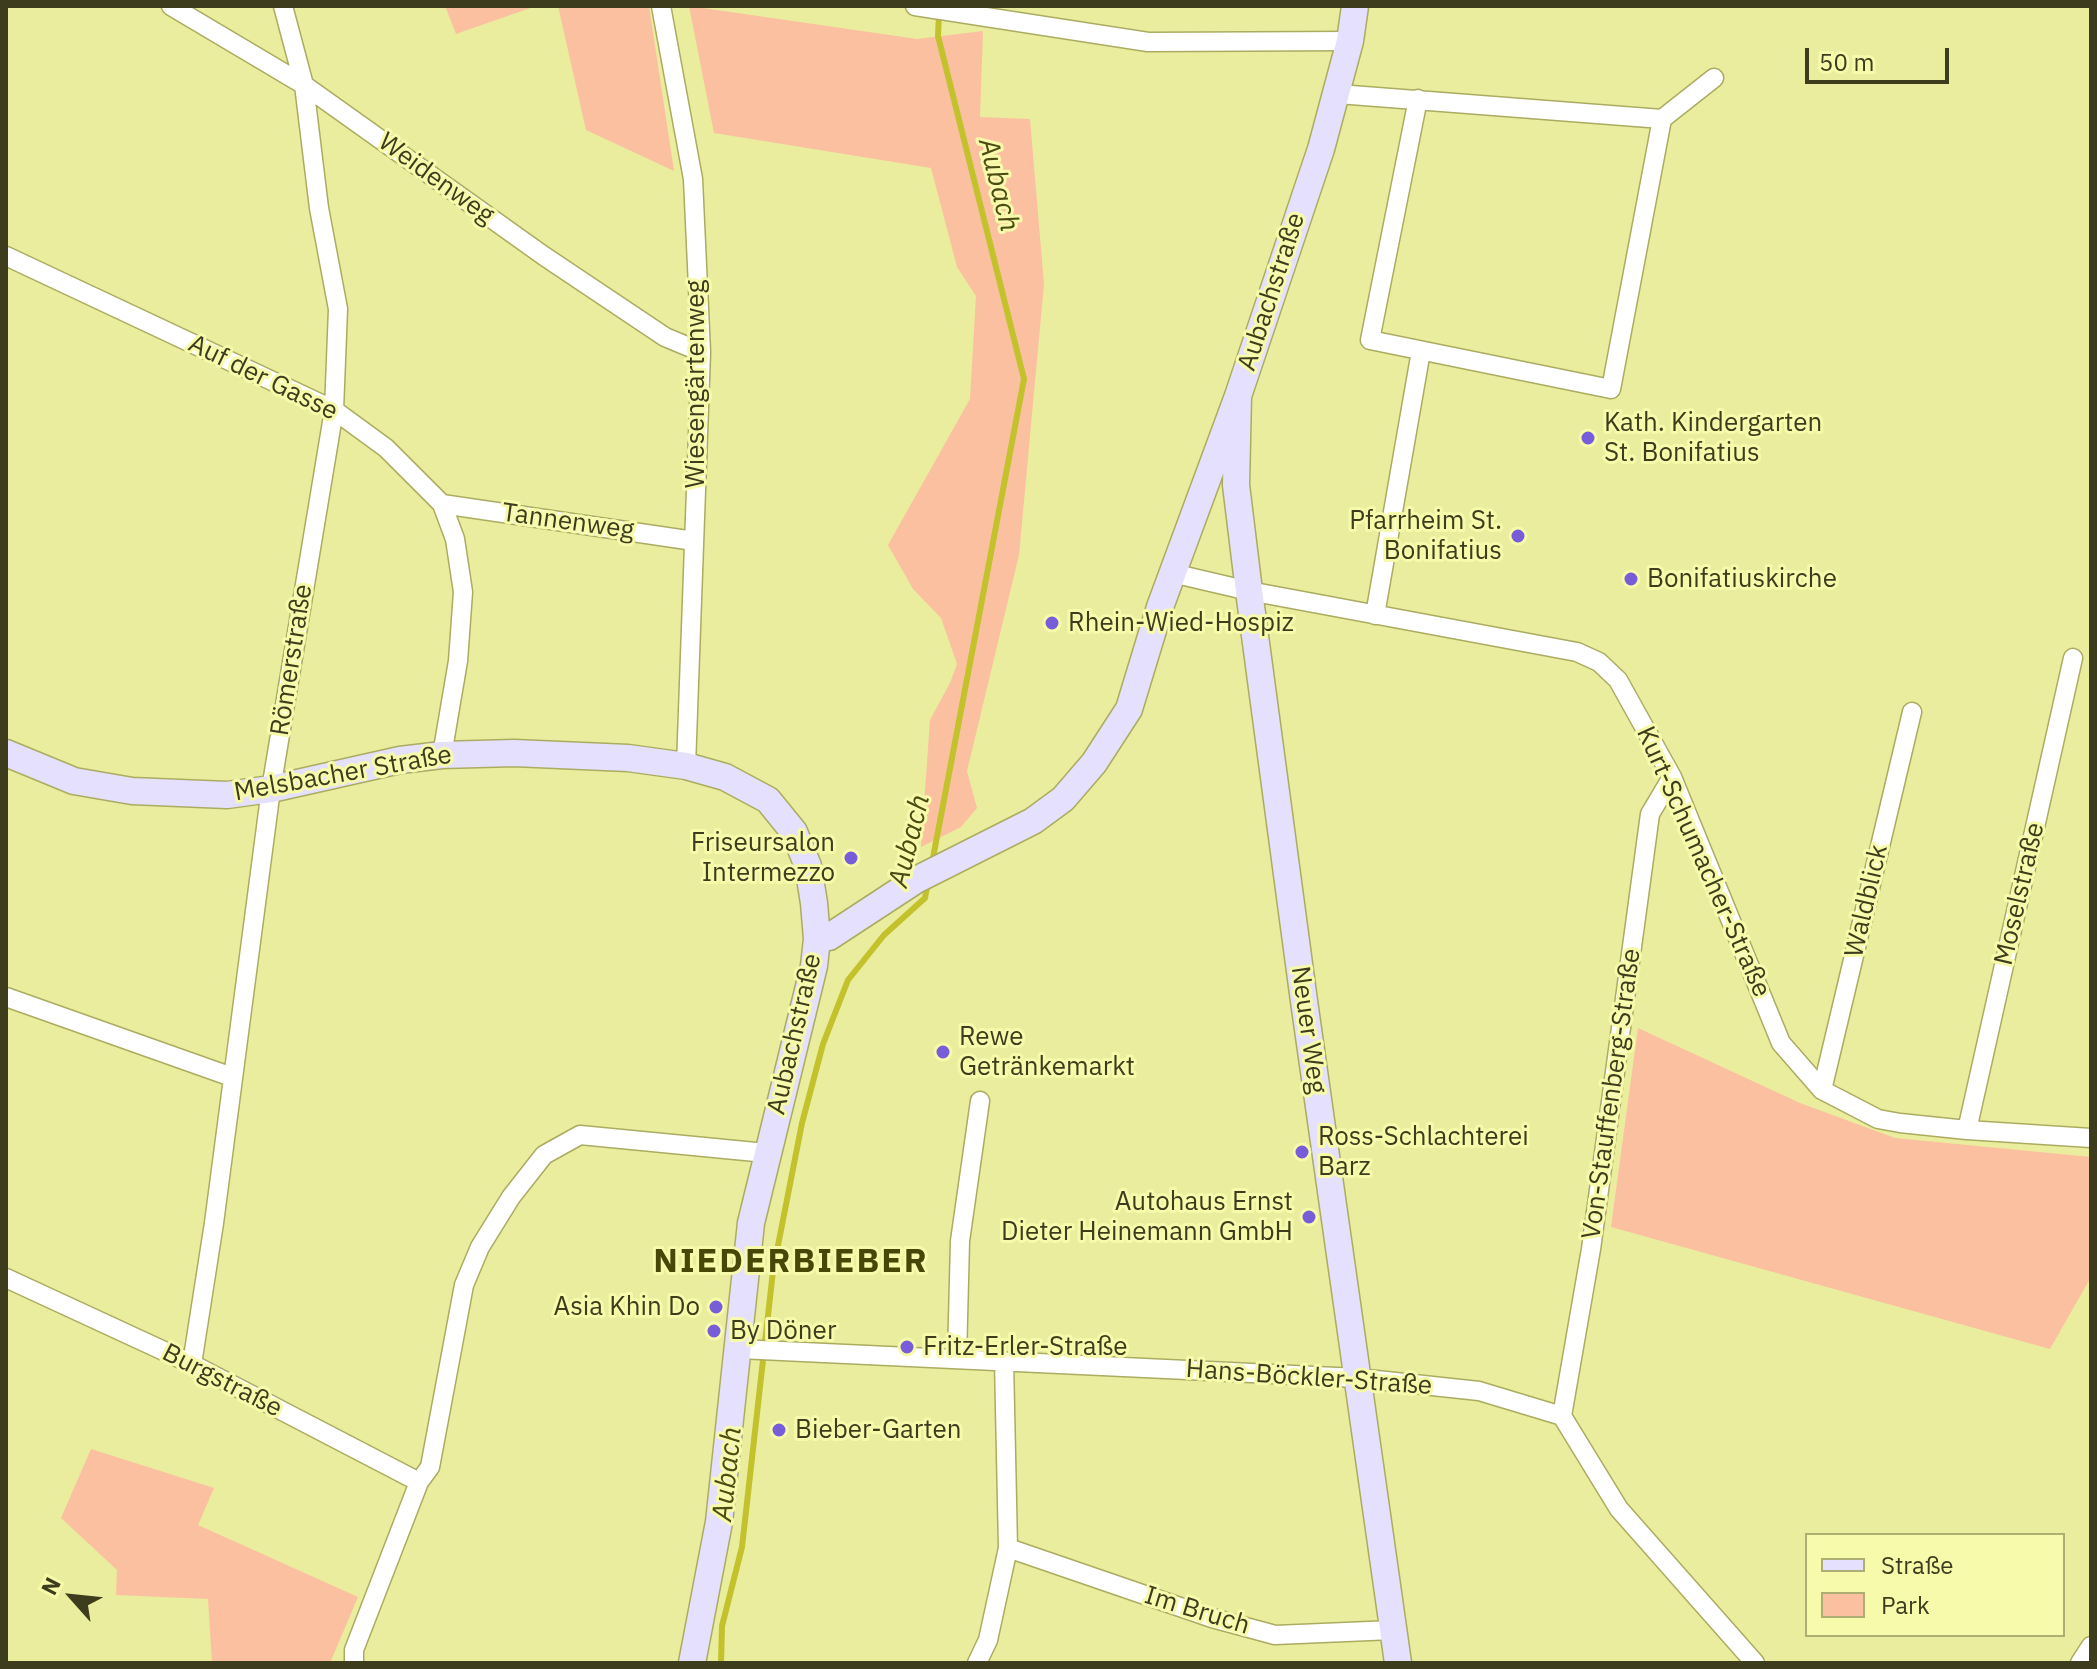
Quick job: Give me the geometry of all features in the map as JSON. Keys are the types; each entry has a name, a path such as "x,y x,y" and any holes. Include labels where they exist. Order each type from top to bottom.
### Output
{"street":[{"name":"Weidenweg","path":"171,6 304,85 556,265 665,337 701,352"},
{"name":"Römerstraße","path":"192,1364 214,1223 271,789 334,410 338,309 319,208 304,85 283,6"},
{"name":"Wiesengärtenweg","path":"661,6 693,179 701,352 686,766"},
{"path":"915,6 1148,42 1350,41"},
{"name":"Aubachstraße","path":"692,1663 747,1350 751,1223 766,1153 805,1013 817,939 829,937 916,880 1033,821 1063,799 1094,763 1129,709 1172,573 1238,396 1338,94 1355,6"},
{"path":"1418,99 1370,340 1611,389 1662,119 1714,78"},
{"path":"1338,94 1662,119"},
{"name":"Auf der Gasse","path":"6,256 334,410 386,448 442,504 455,539 463,592 458,661 442,755"},
{"path":"1375,615 1421,351"},
{"name":"Neuer Weg","path":"1238,396 1236,485 1249,591 1398,1663"},
{"name":"Tannenweg","path":"442,504 694,541"},
{"path":"1172,573 1249,591"},
{"name":"Kurt-Schumacher-Straße","path":"1249,591 1577,652 1599,662 1618,680 1672,777 1781,1043 1822,1090 1878,1119 1967,1130 2091,1138"},
{"name":"Moselstraße","path":"1967,1130 2073,658"},
{"name":"Waldblick","path":"1822,1090 1912,712"},
{"name":"Melsbacher Straße","path":"6,753 74,781 132,791 227,795 271,789 400,760 442,755 565,754 686,766 725,777 768,800 794,832 808,866 817,939"},
{"name":"Von-Stauffenberg-Straße","path":"1562,1416 1591,1249 1650,814 1672,777"},
{"path":"6,997 232,1077"},
{"path":"957,1358 960,1241 980,1101"},
{"path":"354,1663 354,1650 424,1474 464,1285 480,1247 511,1197 544,1155 580,1135 766,1153"},
{"name":"Burgstraße","path":"6,1278 424,1474"},
{"name":"Hans-Böckler-Straße","path":"747,1350 1358,1378 1479,1391 1562,1416"},
{"path":"977,1663 988,1640 1008,1548 1004,1361"},
{"path":"1562,1416 1619,1509 1755,1663"},
{"name":"Im Bruch","path":"1008,1548 1212,1618 1275,1635 1393,1630"},
{"path":"2080,1663 2091,1646"}],"green space":[{"path":"445,6 536,6 456,34"},
{"path":"558,6 649,6 674,171 586,130"},
{"path":"689,6 917,39 983,31 980,117 1030,119 1044,284 1019,555 967,771 977,808 961,827 921,847 930,720 957,664 941,618 913,589 888,545 970,399 976,296 957,267 931,168 714,133"},
{"path":"1638,1028 1800,1103 1895,1138 2091,1157 2091,1277 2050,1349 1611,1227"},
{"path":"91,1449 214,1488 198,1525 358,1597 330,1663 212,1663 208,1599 116,1595 117,1570 61,1518"}],"waterway":[{"name":"Aubach","path":"932,863 1024,379 938,36 939,14"},
{"name":"Aubach","path":"721,1663 722,1626 742,1547 773,1271 802,1123 823,1044 848,980 884,935 925,898 928,882"}],"place":[{"name":"Kath. Kindergarten St. Bonifatius","path":"1588,438"},
{"name":"Pfarrheim St. Bonifatius","path":"1518,536"},
{"name":"Bonifatiuskirche","path":"1631,579"},
{"name":"Rhein-Wied-Hospiz","path":"1052,623"},
{"name":"Friseursalon Intermezzo","path":"851,858"},
{"name":"Rewe Getränkemarkt","path":"943,1052"},
{"name":"Ross-Schlachterei Barz","path":"1302,1152"},
{"name":"Autohaus Ernst Dieter Heinemann GmbH","path":"1309,1217"},
{"name":"Asia Khin Do","path":"716,1307"},
{"name":"By Döner","path":"714,1331"},
{"name":"Fritz-Erler-Straße","path":"907,1347"},
{"name":"Bieber-Garten","path":"779,1430"}],"district":[{"name":"NIEDERBIEBER","path":"791,1262"}]}
